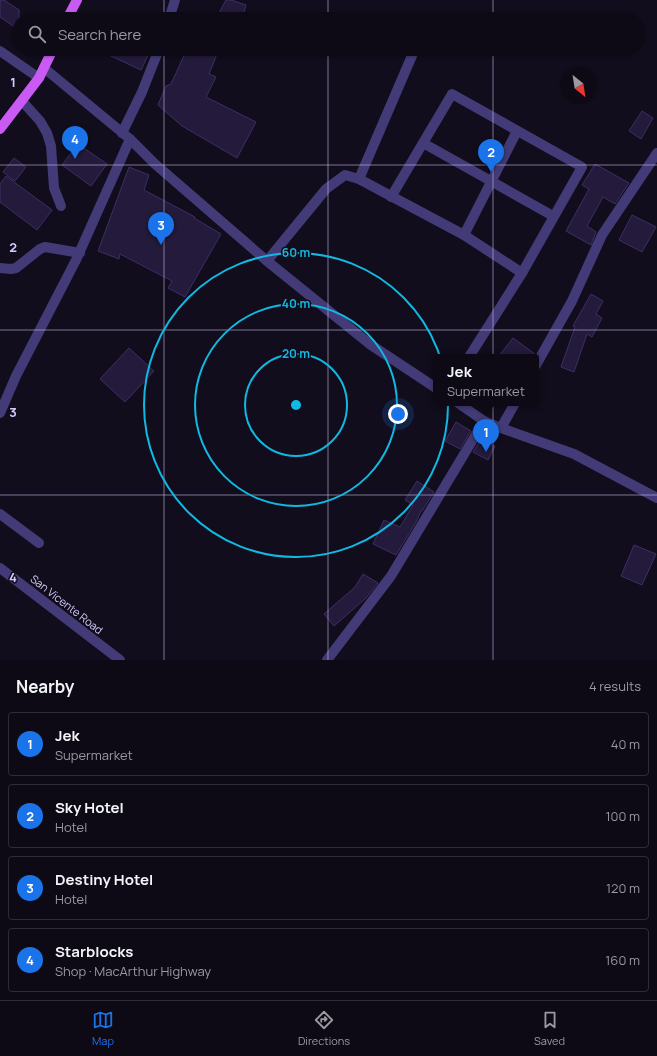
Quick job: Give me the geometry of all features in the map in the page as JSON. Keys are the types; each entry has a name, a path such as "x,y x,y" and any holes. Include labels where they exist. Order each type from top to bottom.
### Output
{"main road":[{"path":"71,12 77,0"},
{"path":"0,129 39,78 50,56"}],"street":[{"path":"171,12 175,0"},
{"path":"0,51 39,78"},
{"path":"122,132 142,92 156,56"},
{"path":"359,179 412,56"},
{"path":"44,68 122,132 155,164 267,261 371,345 433,386"},
{"path":"391,197 452,94 582,167 522,273 471,354"},
{"path":"22,101 40,121 47,133 51,146 54,188 61,206"},
{"path":"464,235 517,131"},
{"path":"0,413 16,376 80,253 130,139"},
{"path":"423,143 553,216"},
{"path":"539,360 572,301 602,235 657,153"},
{"path":"267,261 326,189 345,175 359,179 464,235 522,273"},
{"path":"0,268 16,268 40,249 45,248 80,253"},
{"path":"462,406 484,421 574,454 657,498"},
{"path":"501,428 513,406"},
{"path":"327,660 391,576 484,421"},
{"path":"0,514 39,543"},
{"name":"San Vicente Road","path":"0,568 120,660"}],"building":[{"path":"0,0 4,0 19,10 19,12 12,12 12,25 0,17"},
{"path":"226,0 231,0 246,5 244,12 220,12"},
{"path":"111,56 148,56 141,70"},
{"path":"184,56 216,56 209,74 216,77 206,97 256,122 237,158 182,126 158,105 166,86 171,84"},
{"path":"642,111 653,118 641,139 629,131"},
{"path":"78,144 107,164 91,186 62,165"},
{"path":"14,158 26,167 15,181 3,172"},
{"path":"595,164 629,183 615,204 603,197 587,226 596,232 591,245 566,231 589,189 582,185"},
{"path":"129,167 149,175 144,190 195,217 194,218 221,234 185,297 168,288 172,281 120,254 119,259 98,251"},
{"path":"6,176 52,210 37,230 0,202 0,184"},
{"path":"632,215 656,227 642,252 619,240"},
{"path":"591,294 603,301 596,314 602,318 592,337 587,334 574,372 561,367 575,327 573,326"},
{"path":"513,338 535,354 500,354"},
{"path":"129,348 154,371 125,402 100,379"},
{"path":"456,422 471,431 460,449 445,441"},
{"path":"481,439 495,446 488,460 473,452"},
{"path":"417,481 434,492 421,511 396,555 373,544 384,520 400,527 413,505 405,500"},
{"path":"634,545 656,554 642,585 621,576"},
{"path":"363,574 378,583 366,598 334,626 324,614 355,587"}],"place":[{"name":"Starblocks","path":"75,159"},
{"name":"Sky Hotel","path":"491,172"},
{"name":"Destiny Hotel","path":"161,245"},
{"name":"Jek","path":"486,452"}]}
